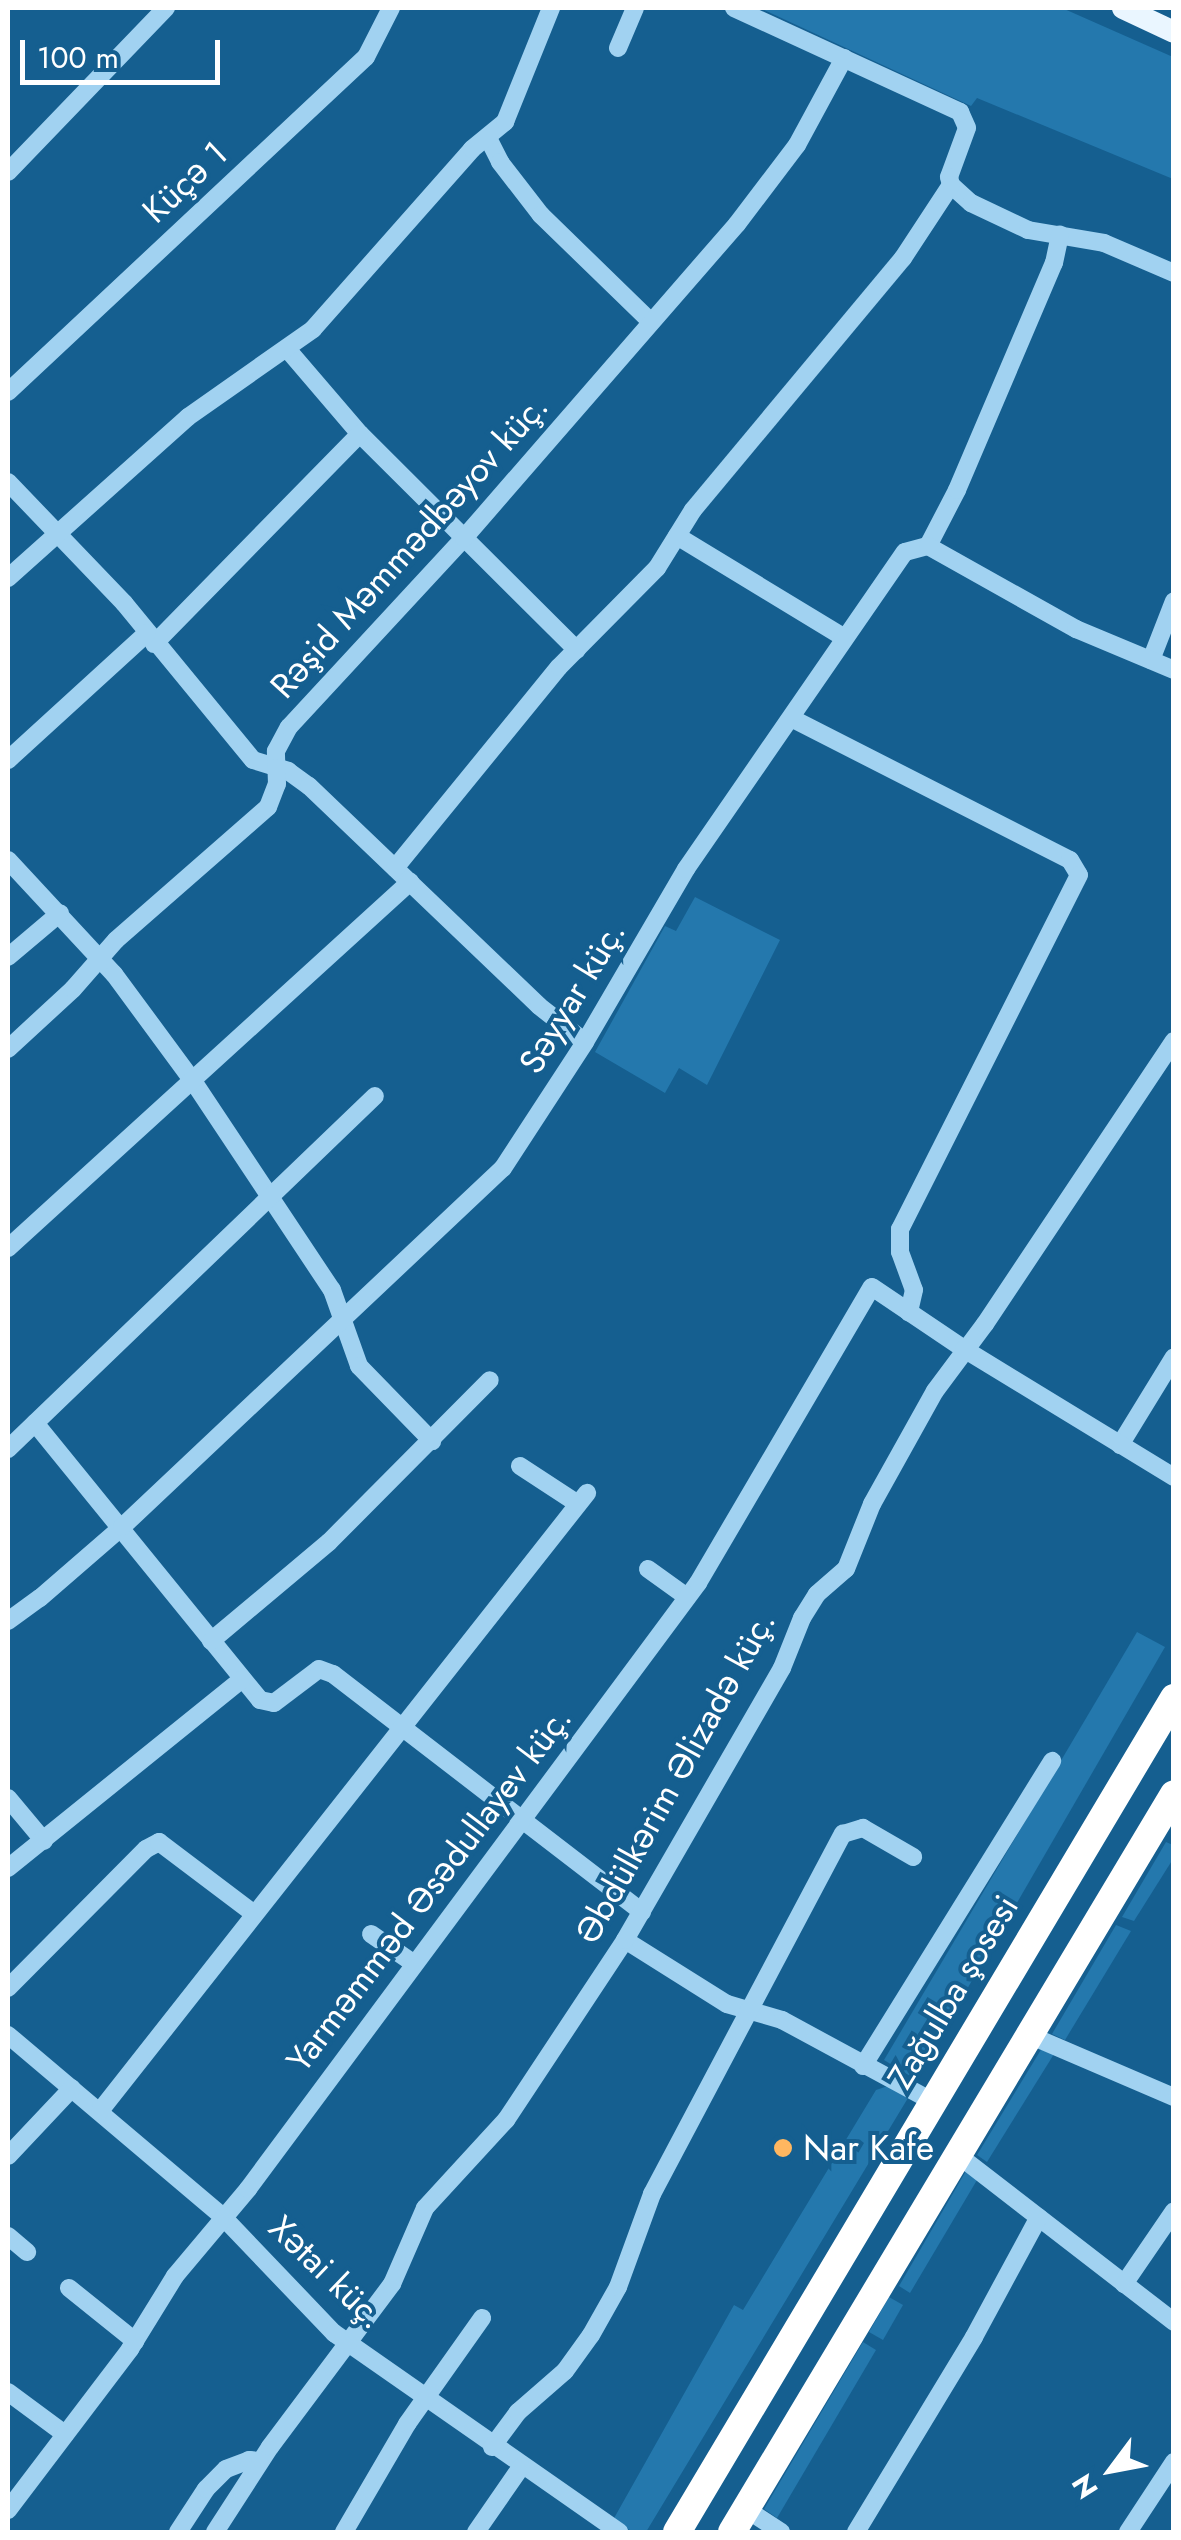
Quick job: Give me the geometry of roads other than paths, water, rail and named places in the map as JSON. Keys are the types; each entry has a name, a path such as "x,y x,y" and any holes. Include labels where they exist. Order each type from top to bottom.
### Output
{"highway":[{"name":"Zağulba şosesi","path":"677,2532 1174,1698"},
{"path":"739,2521 1174,1794"}],"main road":[{"path":"1123,8 1174,32"},
{"path":"1136,8 1174,22"}],"street":[{"path":"8,172 166,8"},
{"name":"Küçə 1","path":"8,392 366,57 391,8"},
{"path":"8,578 55,532 208,401 288,350 313,329 472,149 505,122 551,8"},
{"path":"618,48 634,8"},
{"path":"395,868 577,650 657,568 725,470 903,258 951,185 950,169 968,128 960,112 734,8"},
{"name":"Rəşid Məmmədbəyov küç.","path":"8,1049 73,989 101,956 268,806 276,796 276,751 290,728 464,538 782,168 844,58"},
{"path":"488,138 500,162 541,215 652,322"},
{"path":"951,185 971,203 1015,225 1104,243 1174,273"},
{"path":"1060,235 1054,263 946,516 928,546 1076,629 1174,670"},
{"path":"288,350 360,434 577,650"},
{"path":"8,760 150,638 360,434"},
{"path":"8,482 150,638 239,747 253,760 309,786 539,1006 584,1042"},
{"path":"677,536 844,637"},
{"name":"Səyyar küç.","path":"8,1620 40,1598 122,1527 503,1168 584,1042 686,869 844,637 905,552 928,546"},
{"path":"1151,660 1174,601"},
{"path":"791,718 1070,860 1079,876 900,1229 900,1252 914,1290 908,1312 1174,1476"},
{"path":"8,860 101,956 193,1081 345,1317 360,1366 432,1441"},
{"path":"8,1248 410,882"},
{"path":"8,957 60,913"},
{"name":"Əbdülkərim Əlizadə küç.","path":"215,2532 260,2461 349,2345 401,2268 426,2208 506,2120 624,1940 782,1668 802,1618 818,1594 846,1569 872,1504 934,1390 1174,1041"},
{"path":"8,1449 376,1096"},
{"name":"Yarməmməd Əsədullayev küç.","path":"8,2510 135,2340 175,2276 688,1597 872,1287 908,1312"},
{"path":"1120,1445 1174,1358"},
{"path":"211,1641 329,1542 490,1380"},
{"path":"35,1423 260,1700 274,1703 313,1672 326,1671 642,1912"},
{"path":"100,2111 582,1498 520,1466"},
{"path":"648,1569 688,1597"},
{"path":"8,1868 242,1678"},
{"path":"863,2066 1052,1760"},
{"path":"8,1798 44,1841"},
{"path":"492,2447 518,2412 565,2371 592,2335 618,2287 652,2194 843,1834 863,1828 913,1857"},
{"path":"8,1988 146,1849 159,1842 253,1913"},
{"path":"371,1934 413,1964"},
{"path":"624,1940 716,1998 782,2020 932,2101"},
{"path":"1029,2035 1174,2097"},
{"name":"Xətai küç.","path":"8,2036 223,2216 309,2310 349,2345 618,2532"},
{"path":"8,2156 72,2088"},
{"path":"958,2156 1174,2322"},
{"path":"1124,2284 1174,2211"},
{"path":"856,2532 974,2337 1039,2218"},
{"path":"8,2236 27,2252"},
{"path":"69,2288 135,2340"},
{"path":"344,2532 424,2398 482,2318"},
{"path":"8,2392 65,2434"},
{"path":"178,2532 206,2490 226,2469 249,2460 260,2461"},
{"path":"1128,2532 1174,2462"},
{"path":"476,2532 521,2467"},
{"path":"739,2521 781,2532"}],"place":[{"name":"Nar Kafe","path":"783,2148"}]}
